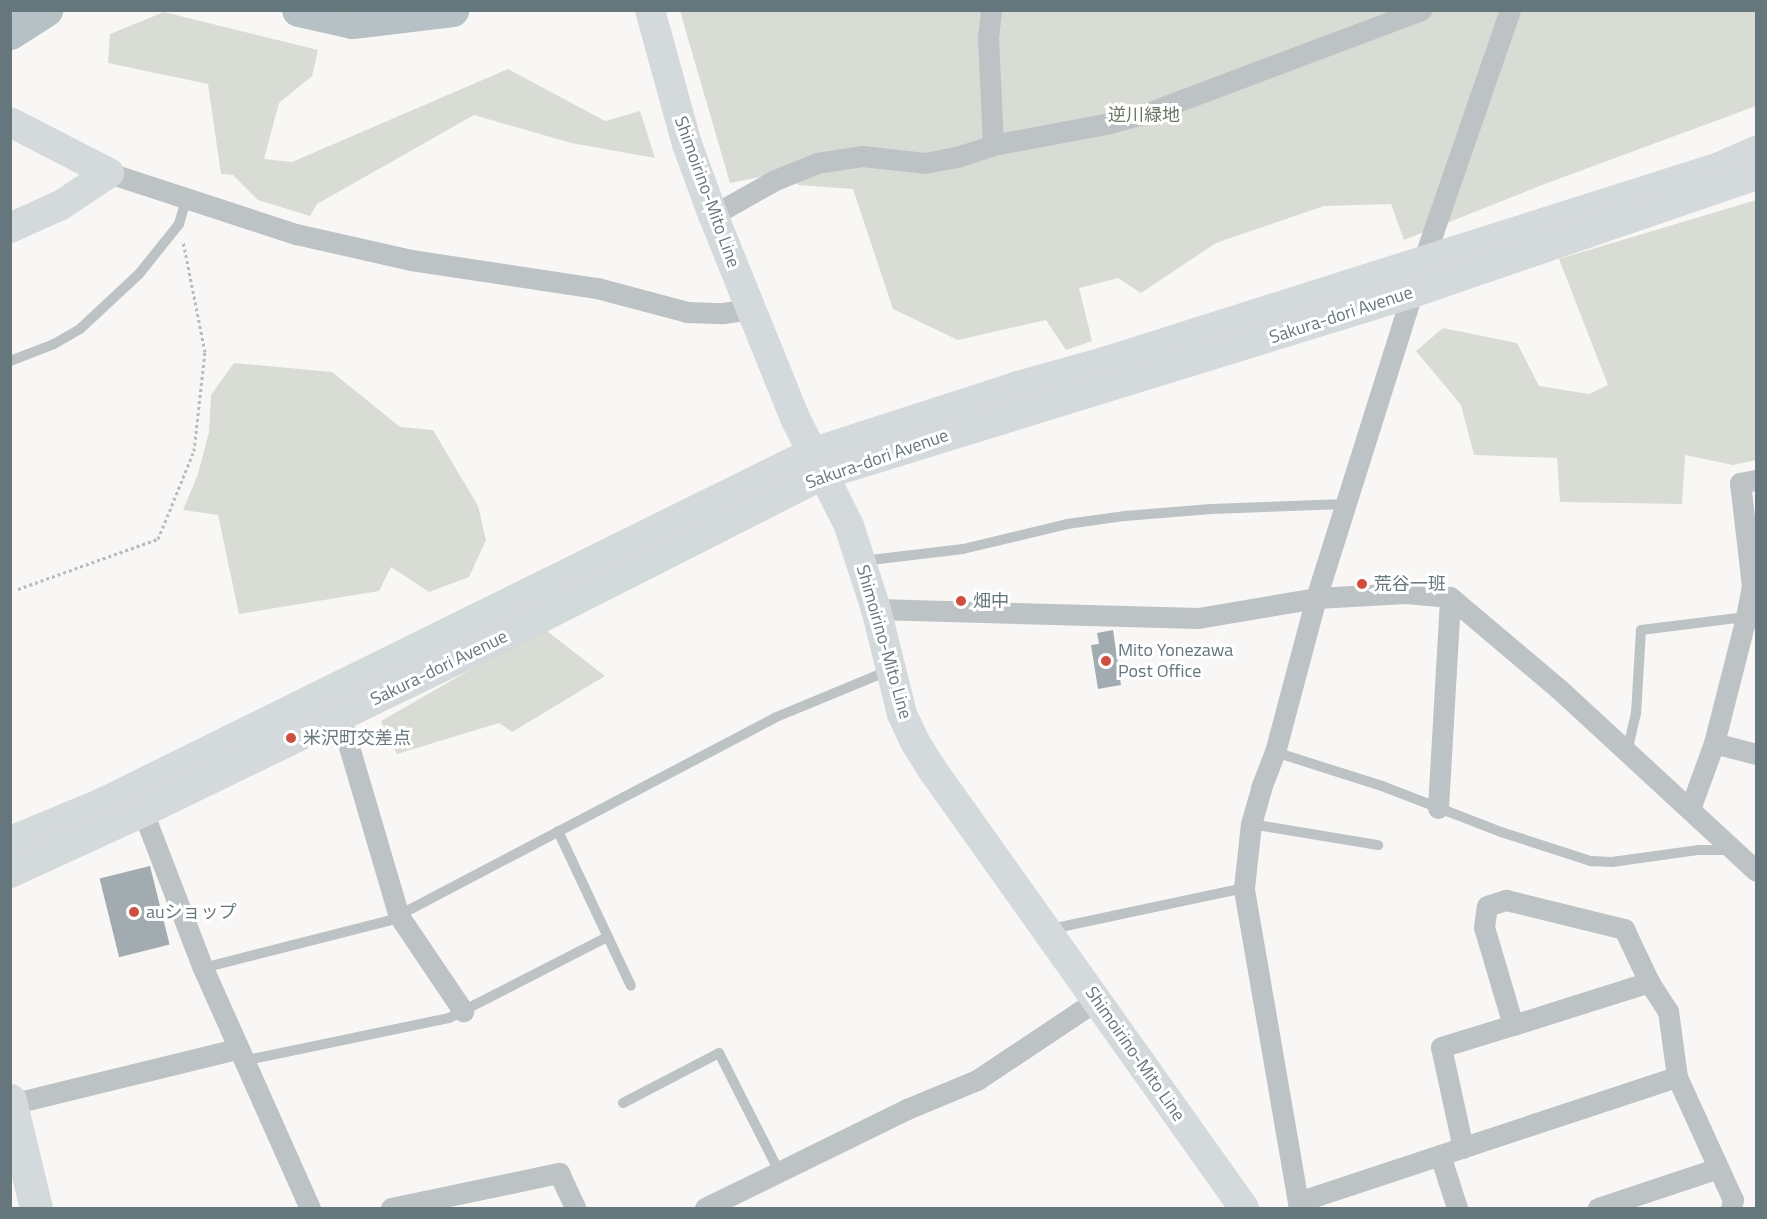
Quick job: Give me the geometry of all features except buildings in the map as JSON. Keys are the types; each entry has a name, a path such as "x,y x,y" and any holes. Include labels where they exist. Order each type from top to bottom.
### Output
{"highway":[{"path":"11,1102 36,1209"},
{"path":"10,1182 17,1209"}],"street":[{"path":"991,10 988,38 993,145"},
{"path":"713,215 775,180 817,163 862,156 925,163 960,156 993,145 1110,123 1150,112 1422,10"},
{"path":"1510,10 1412,293 1316,598 1275,752 1261,788 1251,824 1244,888 1299,1205 1440,1155 1677,1077"},
{"name":"Shimoirino-Mito Line","path":"650,11 687,144 713,215 816,464 838,501 862,561 902,714 915,742 1244,1209"},
{"path":"10,122 109,173 296,234 411,260 597,288 687,312 723,314 750,309"},
{"name":"Sakura-dori Avenue","path":"10,841 102,803 816,464 1424,260 1717,168 1756,151"},
{"path":"10,228 61,205 109,173"},
{"name":"Sakura-dori Avenue","path":"10,873 143,812 509,634 816,464 1412,293 1756,175"},
{"path":"1690,809 1714,743 1746,617 1752,586 1740,483 1756,480"},
{"path":"876,609 1198,618 1316,598 1406,593 1450,597 1470,611 1756,871"},
{"path":"1438,808 1450,597"},
{"path":"339,716 399,916 463,1011"},
{"path":"1714,743 1756,754"},
{"path":"143,812 203,968 310,1209"},
{"path":"1513,1025 1484,927 1487,906 1506,900 1624,929 1650,982 1668,1011 1677,1077 1733,1200 1731,1209"},
{"path":"1463,1148 1441,1047 1650,982"},
{"path":"705,1209 907,1109 977,1080 1097,1000"},
{"path":"11,1102 240,1055"},
{"path":"1440,1155 1457,1209"},
{"path":"1598,1209 1718,1168"},
{"path":"391,1209 558,1173 575,1209"}],"lane":[{"path":"10,361 54,344 81,330 139,274 179,224 186,199"},
{"path":"862,561 963,549 1066,524 1125,516 1211,509 1345,504"},
{"path":"1627,752 1636,714 1641,630 1746,617"},
{"path":"203,968 388,921 774,718 890,670"},
{"path":"1275,752 1382,786 1501,832 1591,861 1612,862 1699,850 1734,850"},
{"path":"1251,824 1378,845"},
{"path":"558,831 631,986"},
{"path":"1046,930 1244,888"},
{"path":"240,1055 449,1018 607,937"},
{"path":"623,1103 719,1053 780,1173"}],"path":[{"path":"18,589 158,539 194,451 205,352 179,224"}],"green space":[{"name":"逆川緑地","path":"680,11 1756,11 1756,106 1542,185 1404,240 1391,204 1324,206 1216,243 1141,293 1118,278 1079,288 1092,341 1066,350 1046,320 958,340 893,309 853,189 798,185 791,171 730,183"},
{"path":"164,12 318,50 312,76 279,103 264,159 292,162 508,69 605,121 640,111 655,158 571,143 474,115 317,204 310,216 258,200 233,175 221,174 208,84 108,63 110,34"},
{"path":"1756,200 1756,460 1733,465 1685,455 1682,504 1560,502 1557,458 1474,455 1461,405 1416,351 1443,328 1517,343 1539,386 1589,394 1608,385 1559,259"},
{"path":"234,363 332,372 400,427 433,430 478,506 486,540 469,577 429,592 391,567 379,591 239,614 218,515 183,510 198,474 209,432 211,395"},
{"path":"543,628 605,676 512,732 499,723 397,754 381,721"}],"waterway":[{"path":"10,33 46,10"},
{"path":"298,10 352,22 452,10"}],"place":[{"name":"荒谷一班","path":"1362,584"},
{"name":"畑中","path":"961,601"},
{"name":"Mito Yonezawa Post Office","path":"1106,661"},
{"name":"米沢町交差点","path":"291,738"},
{"name":"auショップ","path":"134,912"}]}
